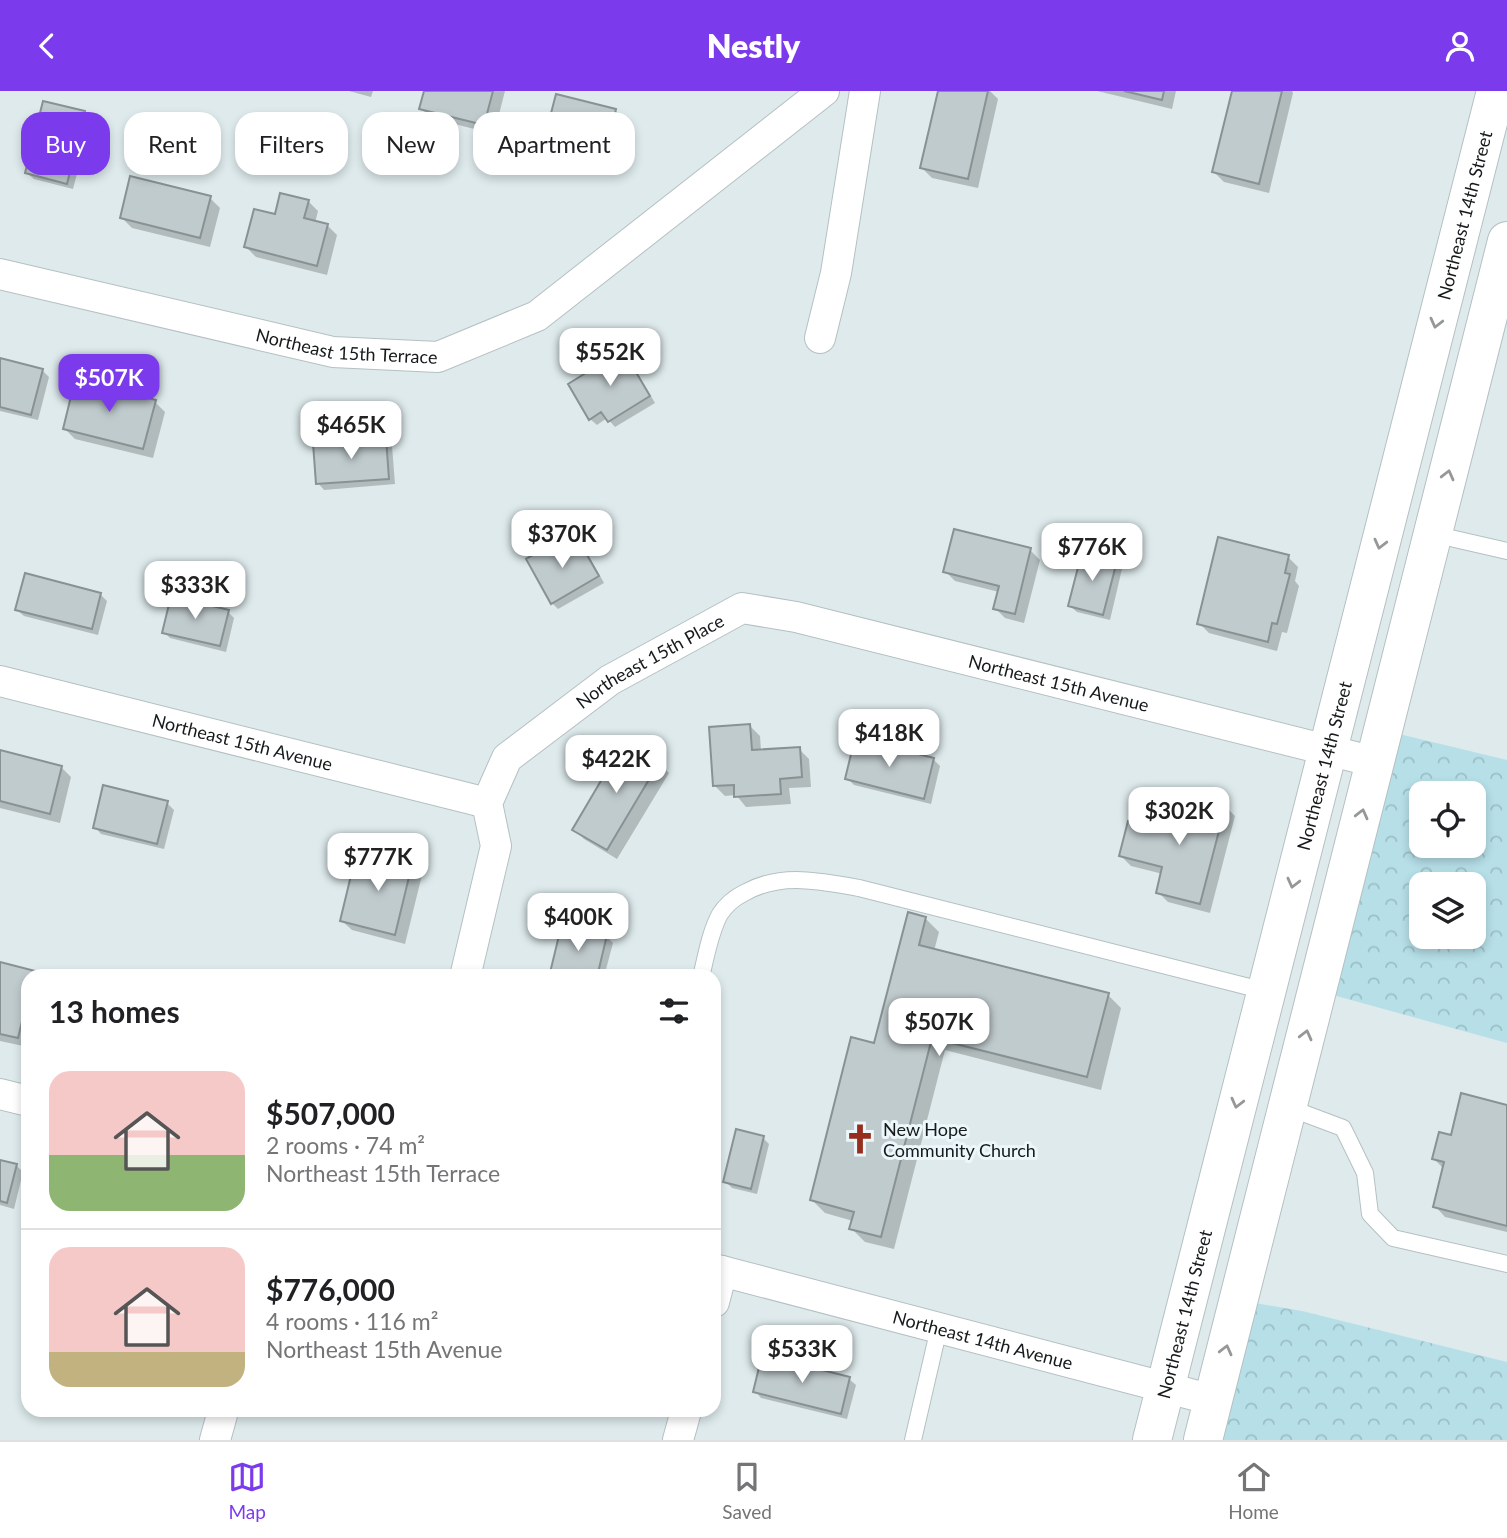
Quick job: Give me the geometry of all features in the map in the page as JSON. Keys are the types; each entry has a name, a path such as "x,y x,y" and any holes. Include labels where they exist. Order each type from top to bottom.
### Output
{"main road":[{"name":"Northeast 14th Street","path":"1152,1440 1496,91"},
{"path":"1203,1440 1507,241"}],"street":[{"name":"Northeast 15th Terrace","path":"0,274 333,352 438,358 537,316 824,91"},
{"path":"820,338 836,273 865,91"},
{"name":"Northeast 15th Avenue","path":"742,608 796,617 1375,762"},
{"name":"Northeast 15th Place","path":"486,803 508,758 610,680 742,608"},
{"name":"Northeast 15th Avenue","path":"0,681 486,803"},
{"path":"467,969 496,846 486,803"},
{"path":"0,1094 21,1099"},
{"name":"Northeast 14th Avenue","path":"721,1271 1213,1400"},
{"path":"215,1440 221,1417"},
{"path":"678,1440 684,1417"}],"lane":[{"path":"1433,534 1507,551"},
{"path":"703,969 720,914 734,898 758,885 784,879 810,879 859,888 1265,991"},
{"path":"1287,1107 1343,1128 1365,1173 1370,1215 1393,1238 1507,1264"},
{"path":"913,1440 939,1328"}],"green space":[{"path":"1399,734 1507,760 1507,1043 1333,995"},
{"path":"1255,1303 1302,1311 1507,1362 1507,1440 1220,1440"}],"building":[{"path":"424,91 493,91 487,112 473,112 473,122 459,119 459,112 419,109"},
{"path":"938,91 988,91 968,179 920,168"},
{"path":"1124,91 1164,91 1162,100"},
{"path":"1232,91 1282,91 1259,184 1212,172"},
{"path":"556,94 616,109 615,112 551,112"},
{"path":"43,101 85,111 85,112 40,112"},
{"path":"33,175 69,175 67,184"},
{"path":"130,176 211,196 200,238 120,218"},
{"path":"280,193 309,200 304,218 328,224 317,266 244,247 254,209 275,214"},
{"path":"623,350 650,396 608,422 601,412 589,420 568,384"},
{"path":"0,358 43,369 31,415 0,407"},
{"path":"75,380 156,400 143,449 63,429"},
{"path":"386,438 389,479 316,484 313,443"},
{"path":"954,529 1031,548 1015,614 993,609 999,586 943,572"},
{"path":"1218,537 1289,555 1285,573 1290,574 1277,624 1272,623 1268,642 1197,624"},
{"path":"579,541 599,576 551,604 526,559 556,542 561,551"},
{"path":"1082,552 1117,561 1103,615 1068,606"},
{"path":"25,573 101,593 92,629 15,610"},
{"path":"171,596 229,610 220,646 162,633"},
{"path":"750,724 752,750 800,747 802,777 780,779 781,794 734,797 734,785 713,786 709,727"},
{"path":"855,738 934,758 924,799 845,779"},
{"path":"625,740 660,761 607,850 572,830"},
{"path":"0,750 62,766 50,814 0,801"},
{"path":"103,785 168,801 157,844 93,828"},
{"path":"1180,793 1226,804 1200,904 1156,893 1162,867 1119,856 1128,821 1171,832"},
{"path":"384,848 414,856 395,935 340,921 354,863 378,869"},
{"path":"908,912 926,917 919,945 1109,993 1087,1077 932,1038 881,1237 849,1229 854,1212 810,1200 851,1037 874,1043"},
{"path":"562,923 607,935 599,969 551,969"},
{"path":"0,962 27,969 21,969 21,1026 18,1038 0,1034"},
{"path":"1461,1093 1507,1105 1507,1226 1433,1207 1444,1162 1432,1159 1439,1132 1451,1135"},
{"path":"736,1129 764,1136 751,1189 723,1182"},
{"path":"0,1160 17,1164 7,1203 0,1201"},
{"path":"762,1355 850,1377 841,1414 753,1392"}],"place":[{"name":"New Hope Community Church","path":"860,1139"}]}
